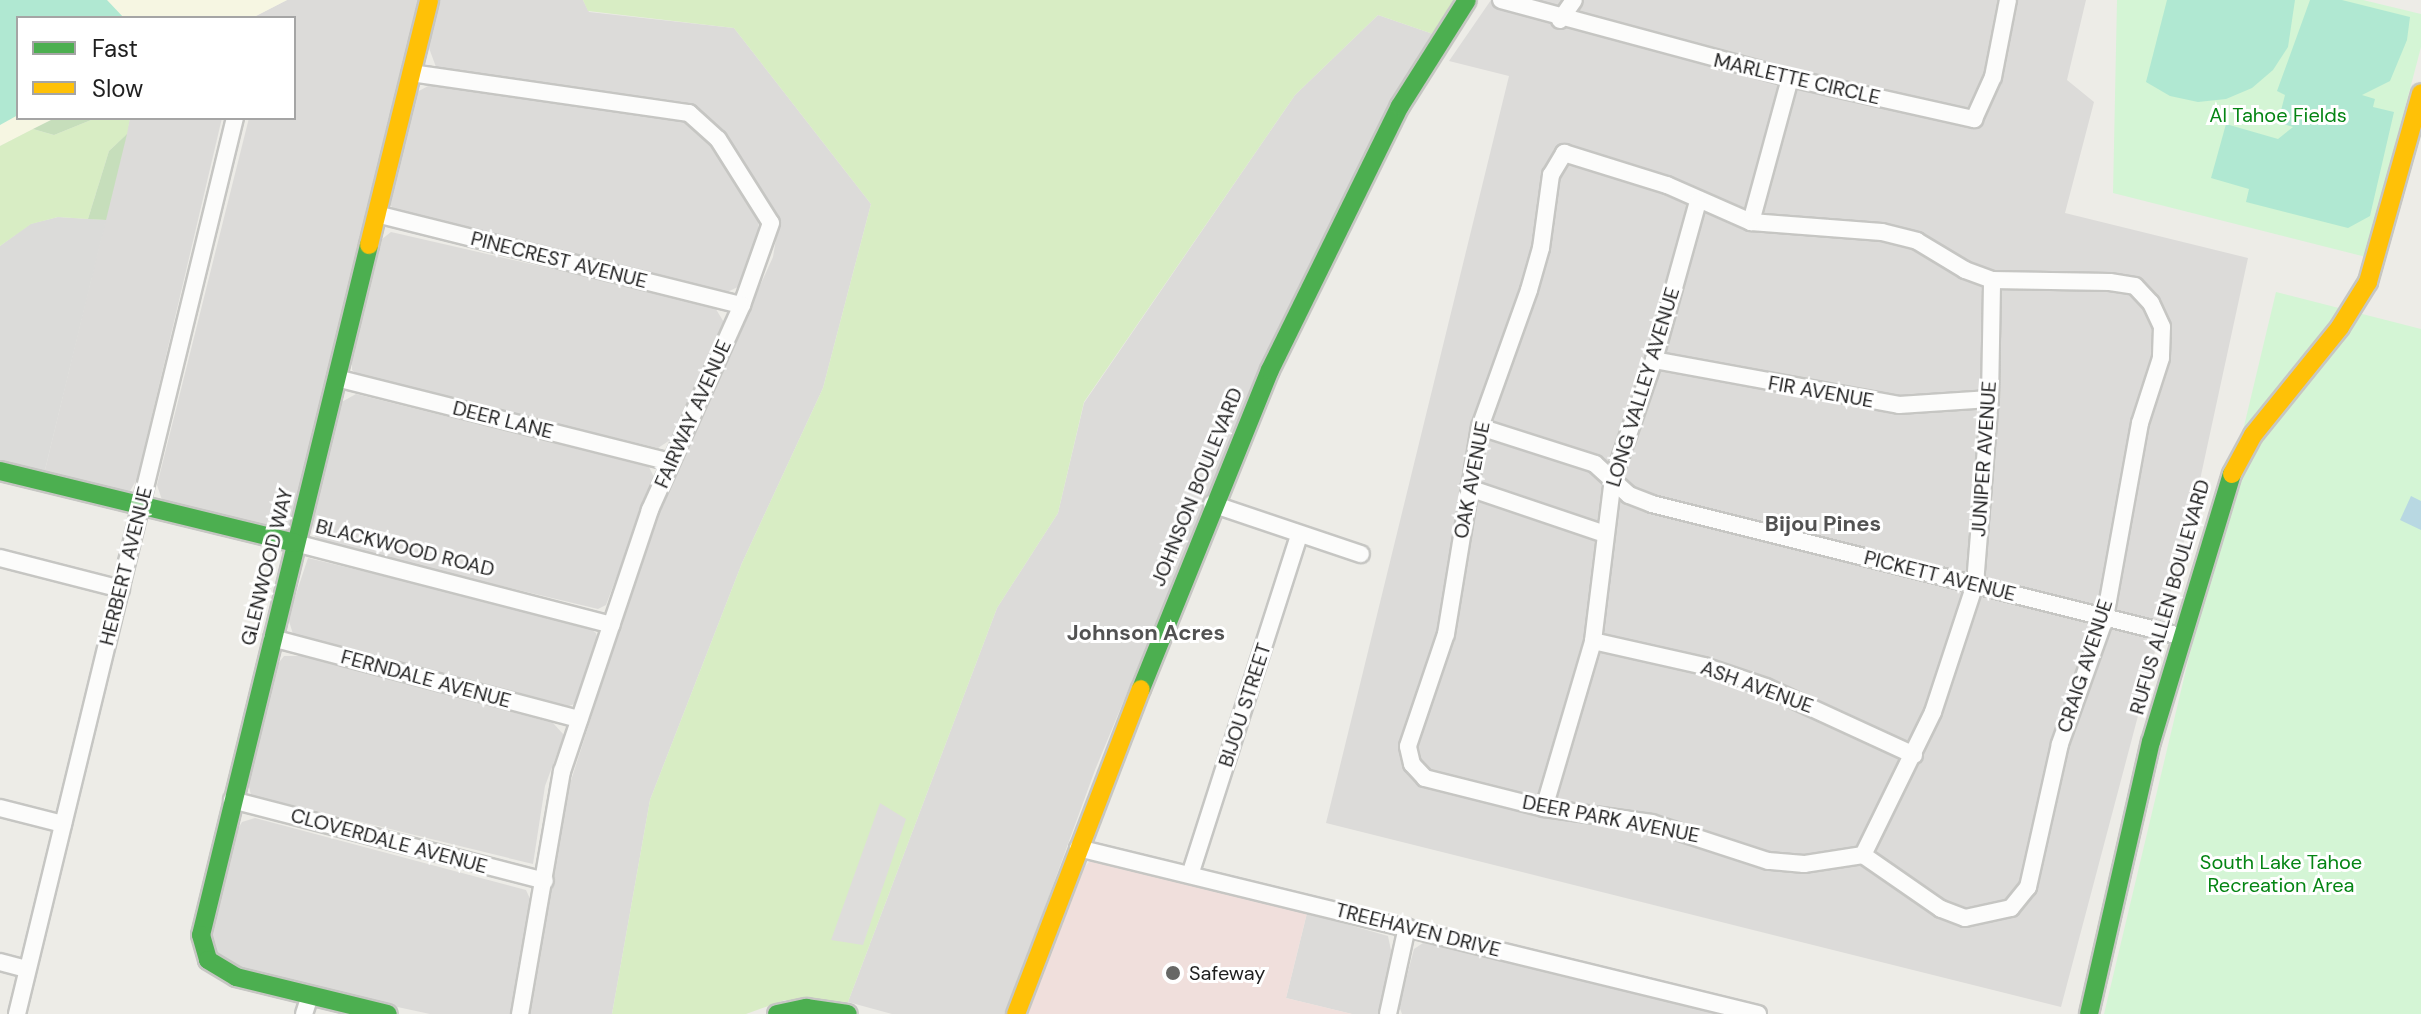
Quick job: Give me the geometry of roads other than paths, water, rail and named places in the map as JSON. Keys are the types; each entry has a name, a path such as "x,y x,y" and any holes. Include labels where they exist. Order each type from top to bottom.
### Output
{"street":[{"name":"GLENWOOD WAY","path":"388,1014 307,1005 236,977 208,960 202,949 204,916 429,0"},
{"name":"JOHNSON BOULEVARD","path":"1016,1014 1212,504 1343,218 1400,106 1467,0"},
{"name":"MARLETTE CIRCLE","path":"1501,0 1560,20 1790,78 1974,119 1993,77 2008,0"},
{"path":"1560,20 1574,0"},
{"name":"FAIRWAY AVENUE","path":"411,73 663,106 701,122 718,139 771,223 742,305 671,462 579,719 557,793 545,881 520,1014"},
{"path":"1751,222 1790,78"},
{"name":"RUFUS ALLEN BOULEVARD","path":"2089,1014 2180,636 2214,513 2232,469 2368,282 2421,93"},
{"name":"HERBERT AVENUE","path":"17,1014 235,120"},
{"name":"OAK AVENUE","path":"1412,764 1408,746 1446,634 1480,427 1541,248 1551,175 1564,153 1667,185 1698,201"},
{"path":"1698,201 1751,222 1882,232 1917,241 1965,270 1992,280"},
{"name":"LONG VALLEY AVENUE","path":"1544,808 1593,641 1613,479 1654,360 1698,201"},
{"name":"PINECREST AVENUE","path":"376,214 742,305"},
{"name":"CRAIG AVENUE","path":"1863,855 1941,909 1965,918 1988,916 2011,908 2028,887 2060,744 2105,618 2140,423 2161,358 2162,327 2151,303 2135,286 2110,282 1992,280"},
{"name":"JUNIPER AVENUE","path":"1863,855 1914,755 1975,584 1990,399 1992,280"},
{"name":"FIR AVENUE","path":"1654,360 1899,405 1990,399"},
{"name":"DEER LANE","path":"336,378 671,462"},
{"name":"PICKETT AVENUE","path":"1480,427 1595,464 1629,495 1652,504 2180,636"},
{"name":"BLACKWOOD ROAD","path":"0,471 612,625"},
{"path":"1469,488 1605,534"},
{"path":"1212,504 1361,554"},
{"name":"BIJOU STREET","path":"1190,875 1299,535"},
{"path":"0,558 121,589"},
{"name":"FERNDALE AVENUE","path":"272,638 579,719"},
{"name":"ASH AVENUE","path":"1593,641 1704,666 1766,687 1914,755"},
{"name":"DEER PARK AVENUE","path":"1412,764 1425,778 1544,808 1652,823 1768,861 1804,864 1863,855"},
{"name":"CLOVERDALE AVENUE","path":"232,800 545,881"},
{"path":"0,808 63,824"},
{"name":"TREEHAVEN DRIVE","path":"1078,848 1758,1014"},
{"path":"1388,1014 1407,927"},
{"path":"0,962 27,969"},
{"path":"777,1014 806,1008 848,1014"}],"water":[{"path":"2411,496 2421,501 2421,530 2400,520"}],"place":[{"name":"Safeway","path":"1173,973"}],"district":[{"name":"Bijou Pines","path":"1823,524"},
{"name":"Johnson Acres","path":"1146,633"}],"park label":[{"name":"Al Tahoe Fields","path":"2278,115"},
{"name":"South Lake Tahoe Recreation Area","path":"2281,874"}]}
